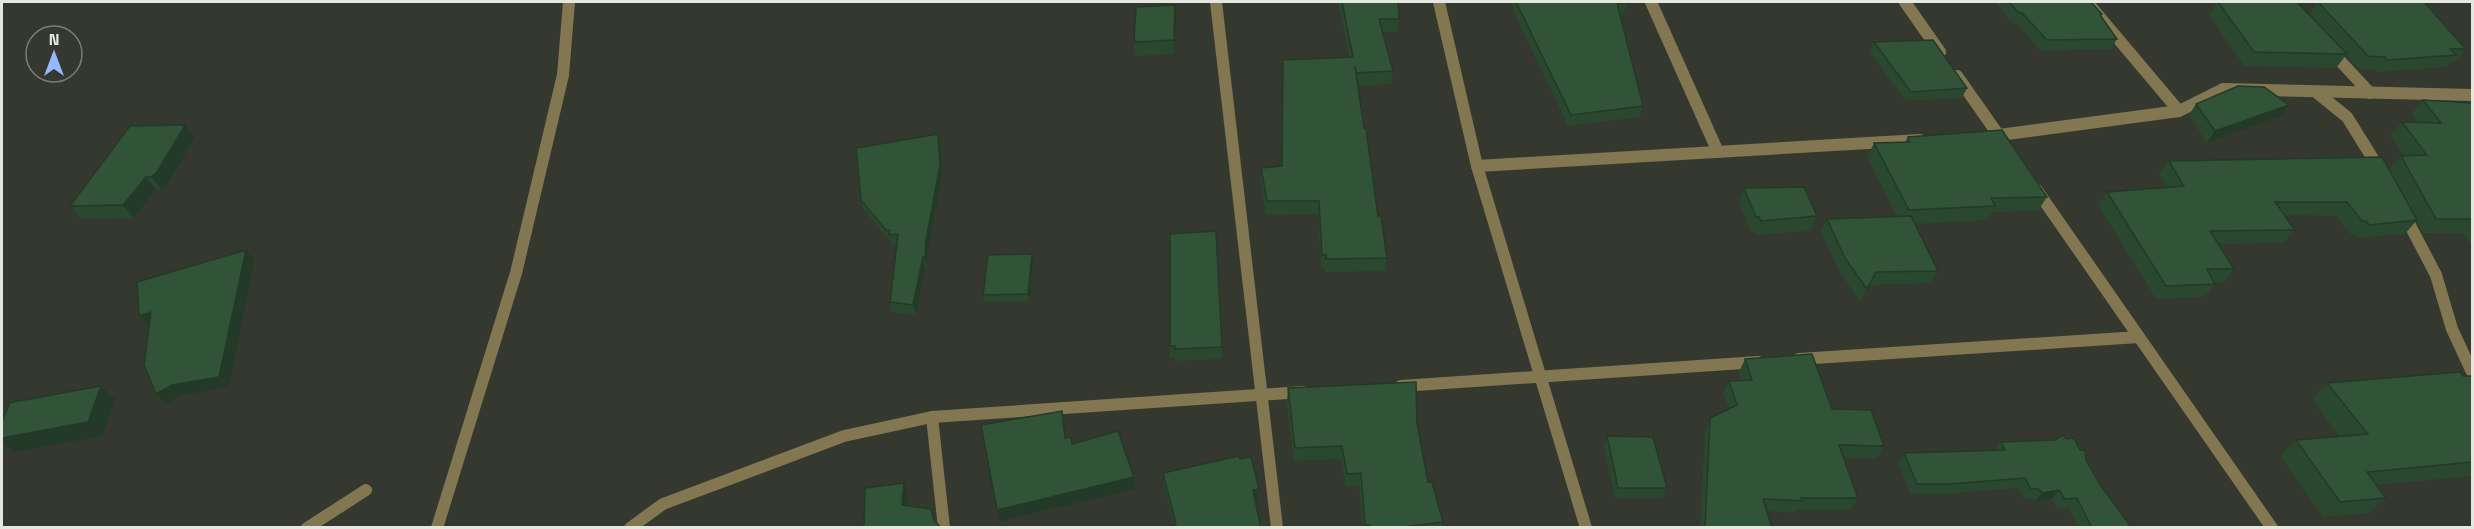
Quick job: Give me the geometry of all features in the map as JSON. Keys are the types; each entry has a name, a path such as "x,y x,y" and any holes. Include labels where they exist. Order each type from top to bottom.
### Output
{"street":[{"path":"436,528 516,273 563,75 569,2"},
{"path":"1216,2 1276,528"},
{"path":"1439,2 1477,166 1586,528"},
{"path":"1651,2 1718,152"},
{"path":"1905,2 2012,155"},
{"path":"2087,2 2179,111"},
{"path":"2324,43 2370,93"},
{"path":"1976,137 1999,136 2179,111 2223,89 2472,95"},
{"path":"2316,92 2347,117 2388,184"},
{"path":"1477,166 1929,140"},
{"path":"2026,174 2272,528"},
{"path":"2398,203 2436,275 2452,329 2472,372"},
{"path":"1389,387 2139,337"},
{"path":"630,528 663,504 844,436 932,417 1319,391"},
{"path":"932,417 944,528"},
{"path":"307,528 366,490"}],"building":[{"path":"1342,2 1398,2 1399,19 1379,19 1393,71 1356,73 1378,216 1381,216 1387,258 1326,259 1326,255 1322,255 1319,201 1267,201 1261,168 1282,166 1283,60 1353,57"},
{"path":"1516,2 1626,2 1617,3 1643,106 1571,115"},
{"path":"2009,2 2091,2 2102,14 2100,15 2117,39 2047,40"},
{"path":"2218,2 2297,2 2347,54 2254,52"},
{"path":"2318,2 2424,2 2466,49 2450,49 2456,55 2387,60 2385,57 2368,56"},
{"path":"1175,5 1174,40 1136,42 1134,39 1136,7"},
{"path":"1933,40 1967,88 1911,92 1874,42"},
{"path":"2238,86 2264,87 2289,105 2215,131 2196,104"},
{"path":"2423,100 2472,103 2472,219 2436,219 2401,156 2427,155 2402,122 2441,123"},
{"path":"185,125 157,172 151,177 146,177 123,205 70,206 130,126"},
{"path":"2002,130 2047,197 1991,198 1995,206 1909,210 1874,143 1910,142 1908,137"},
{"path":"938,134 940,165 925,257 923,257 913,305 890,302 898,234 889,235 890,230 886,230 861,200 856,148"},
{"path":"2382,157 2417,220 2369,225 2366,221 2362,221 2347,202 2275,202 2295,230 2210,231 2234,269 2207,269 2215,284 2166,286 2107,192 2184,186 2169,161"},
{"path":"1804,187 1817,216 1761,221 1759,217 1756,217 1744,188"},
{"path":"1911,216 1938,271 1876,272 1867,289 1845,258 1827,219"},
{"path":"1216,231 1222,347 1175,349 1175,346 1170,346 1170,234"},
{"path":"246,250 219,377 172,385 156,394 144,365 151,312 139,316 137,282"},
{"path":"1032,254 1028,294 983,295 988,255"},
{"path":"1812,354 1832,409 1871,410 1884,446 1839,445 1858,498 1801,498 1802,501 1763,499 1772,528 1705,528 1710,418 1737,405 1729,381 1752,380 1745,359"},
{"path":"2460,372 2463,376 2472,376 2472,462 2367,472 2386,498 2340,502 2296,440 2368,434 2327,383"},
{"path":"1416,382 1417,423 1428,482 1432,482 1443,522 1394,528 1370,528 1370,525 1365,525 1361,473 1347,474 1342,446 1295,448 1288,388"},
{"path":"101,386 88,422 2,438 2,421 10,403"},
{"path":"1062,411 1065,438 1071,437 1072,444 1118,431 1134,477 997,510 981,425"},
{"path":"2063,435 2066,439 2074,438 2080,450 2085,450 2086,460 2101,486 2132,528 2092,528 2077,498 2065,499 2059,490 2042,493 2038,489 2031,489 2025,478 1950,484 1917,484 1904,453 2005,450 2001,442 2055,440"},
{"path":"1607,436 1653,437 1667,488 1618,488"},
{"path":"1239,456 1240,459 1251,457 1259,489 1253,490 1261,528 1166,528 1176,524 1163,473"},
{"path":"904,483 902,505 931,509 934,521 939,528 864,528 865,488"}]}
